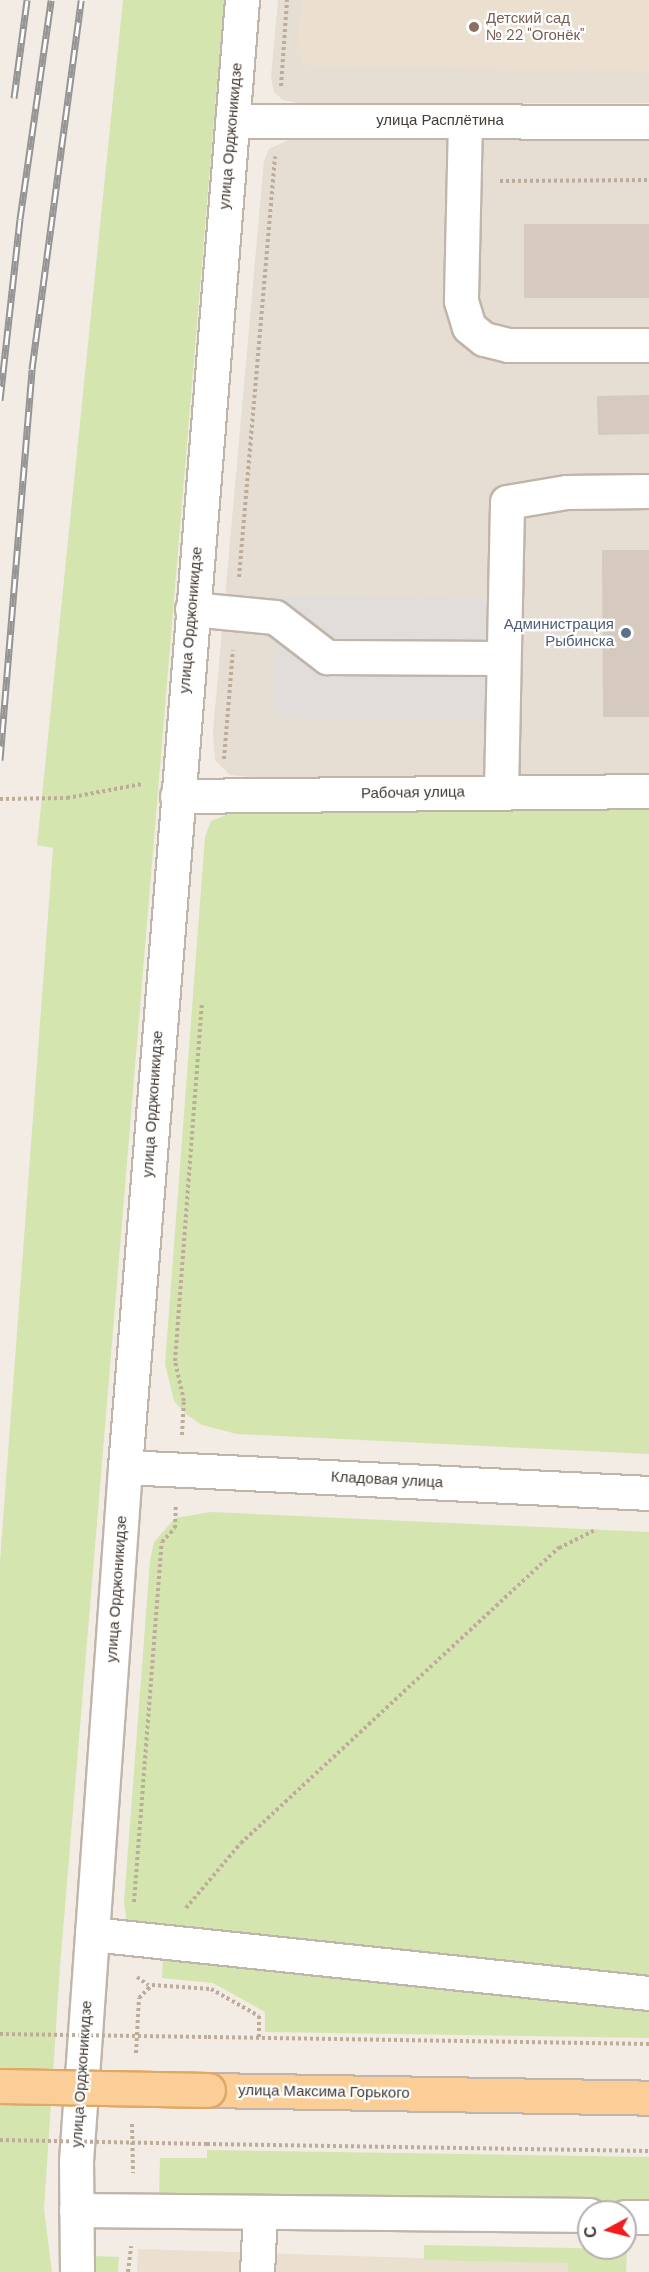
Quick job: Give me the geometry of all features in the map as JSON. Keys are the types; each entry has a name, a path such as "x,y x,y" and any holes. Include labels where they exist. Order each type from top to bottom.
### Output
{"main road":[{"name":"улица Максима Горького","path":"0,2086 649,2098"}],"street":[{"name":"улица Орджоникидзе","path":"77,2272 76,2161 125,1467 242,0"},
{"name":"улица Расплётина","path":"232,121 649,122"},
{"path":"465,122 461,301 469,327 484,339 508,345 649,345"},
{"path":"501,791 507,502 566,492 649,491"},
{"path":"192,609 275,617 327,657 502,658"},
{"name":"Рабочая улица","path":"178,788 222,796 649,790"},
{"name":"Кладовая улица","path":"125,1467 649,1493"},
{"path":"92,1934 649,1993"},
{"path":"76,2210 577,2215"},
{"path":"257,2272 260,2212"}],"path":[{"path":"222,796 287,0"},
{"path":"464,181 649,180"},
{"path":"0,799 68,798 178,788"},
{"path":"148,1985 140,1980 131,1964 162,1542 175,1528 184,1401 175,1361 203,991"},
{"path":"168,1942 190,1900 241,1843 559,1548 599,1528"},
{"path":"162,1985 211,1989 256,2013 259,2038"},
{"path":"0,2034 649,2044"},
{"path":"0,2140 649,2151"}],"shaded area":[{"name":"Детский сад № 22 \"Огонёк\"","path":"278,0 649,0 649,103 298,103 283,100 274,92 271,77"},
{"name":"Детский сад № 22 \"Огонёк\"","path":"301,0 649,0 649,71 309,66 296,53"},
{"path":"295,137 649,140 649,775 260,778 230,775 215,760 213,732 264,161 269,149"},
{"path":"275,596 503,598 501,720 274,718"},
{"path":"138,2249 568,2263 568,2272 137,2272"}],"green space":[{"path":"123,0 224,0 60,1967 44,2209 52,2272 0,2272 0,1561 53,848 37,845"},
{"path":"649,808 649,1454 237,1434 202,1425 187,1415 174,1401 165,1364 205,837 211,821 231,813"},
{"path":"211,1512 649,1532 649,1983 127,1922 124,1902 150,1561 154,1542 175,1518"},
{"path":"163,1951 649,2002 649,2038 265,2032 265,2012 213,1983 162,1978"},
{"path":"207,2150 649,2157 649,2202 637,2202 637,2200 159,2196 160,2158 207,2158"},
{"path":"424,2245 577,2248 577,2260 627,2260 626,2272 568,2272 568,2263 424,2260"},
{"path":"95,2256 119,2257 118,2272 94,2272"}],"building":[{"path":"524,224 649,224 649,298 524,298"},
{"path":"649,395 649,434 598,435 597,396"},
{"name":"Администрация Рыбинска","path":"602,550 649,550 649,717 603,717"}],"railway":[{"path":"14,98 27,0"},
{"path":"0,400 20,219 51,0"},
{"path":"0,760 32,369 81,0"}],"place":[{"name":"Детский сад № 22 \"Огонёк\"","path":"474,27"},
{"name":"Администрация Рыбинска","path":"626,633"}]}
